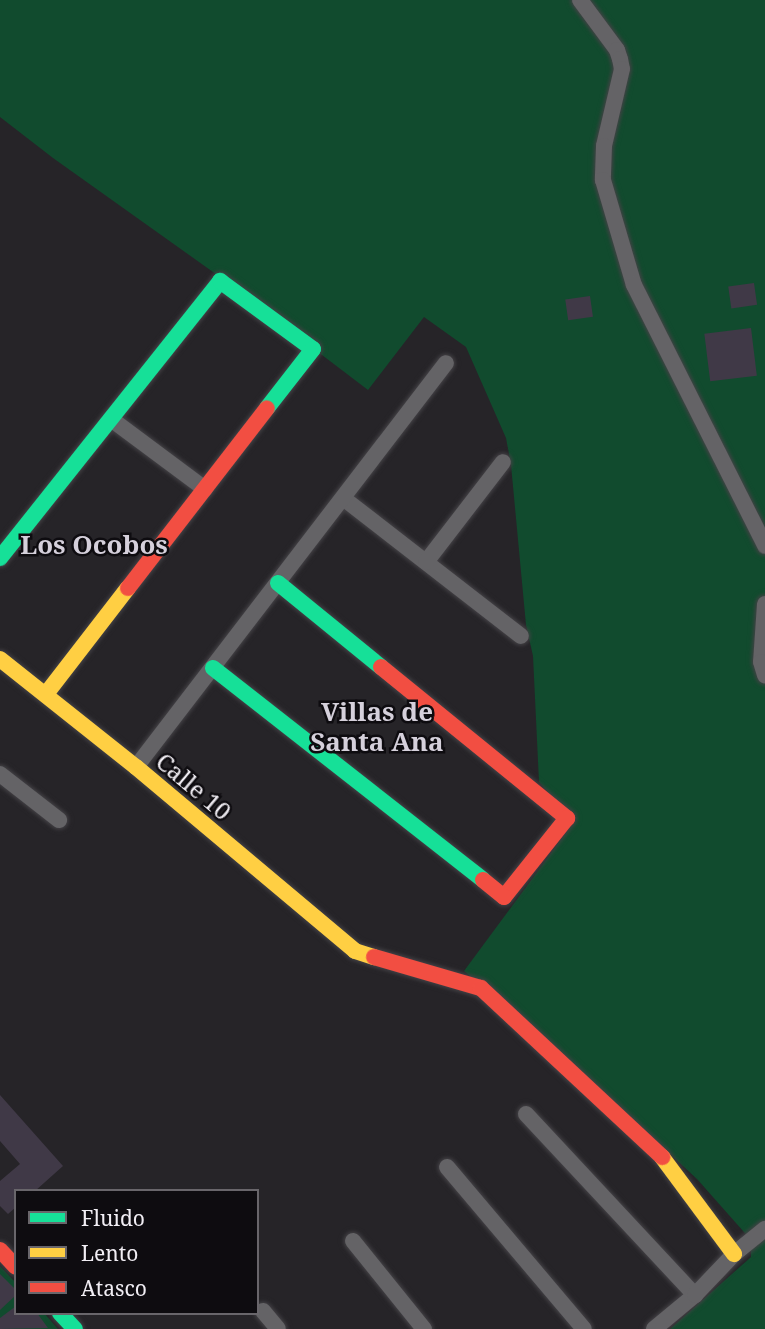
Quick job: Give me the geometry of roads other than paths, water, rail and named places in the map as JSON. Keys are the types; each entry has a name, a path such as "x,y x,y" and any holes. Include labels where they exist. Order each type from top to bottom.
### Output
{"street":[{"path":"580,0 620,59 622,69 604,146 603,180 634,285 765,546"},
{"path":"0,558 220,281 313,349 46,694"},
{"path":"136,767 446,363"},
{"path":"111,419 205,489"},
{"path":"426,562 503,462"},
{"path":"343,498 521,636"},
{"path":"213,668 504,897 567,818 278,583"},
{"path":"765,604 761,662 765,675"},
{"name":"Calle 10","path":"0,659 136,767 355,951 481,988 660,1155 734,1254"},
{"path":"0,774 59,820"},
{"path":"526,1114 695,1295"},
{"path":"447,1167 584,1329"},
{"path":"654,1329 695,1295 734,1254 765,1229"},
{"path":"353,1241 424,1329"},
{"path":"0,1250 14,1264"},
{"path":"263,1311 278,1329"},
{"path":"62,1315 75,1329"}],"district":[{"name":"Los Ocobos","path":"94,545"},
{"name":"Villas de Santa Ana","path":"377,727"}]}
